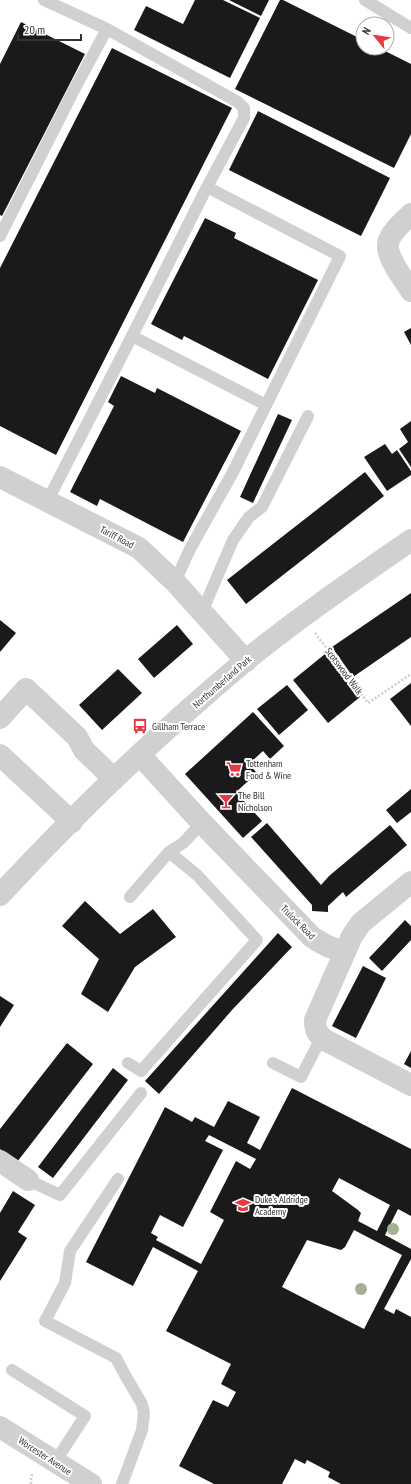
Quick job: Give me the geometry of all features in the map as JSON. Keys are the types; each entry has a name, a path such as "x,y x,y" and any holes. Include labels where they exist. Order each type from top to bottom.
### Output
{"street":[{"path":"411,214 394,232 388,242 387,248 394,264 411,290"},
{"name":"Tariff Road","path":"0,477 48,500 139,548 175,582 246,661"},
{"name":"Northumberland Park","path":"0,895 114,779 246,661 302,616 411,540"},
{"path":"0,718 26,689 77,737 84,750 114,779"},
{"path":"0,755 72,822"},
{"name":"Trulock Road","path":"140,755 202,823 312,937 326,946 346,952"},
{"path":"411,882 361,923 352,936 315,1020 315,1029 321,1038 411,1085"},
{"path":"0,1160 28,1180"},
{"name":"Worcester Avenue","path":"0,1427 91,1484"}],"lane":[{"path":"44,0 107,29 238,102 244,108 244,118 207,187 48,500"},
{"path":"366,0 411,28"},
{"path":"0,236 74,90 107,29"},
{"path":"175,582 190,549 233,472 340,256 207,187"},
{"path":"132,336 266,405"},
{"path":"202,612 233,540 249,517 262,507 308,416"},
{"path":"130,897 169,852 184,843 202,823"},
{"path":"128,1063 141,1070 257,940 197,875 169,852"},
{"path":"273,1063 301,1077 321,1038"},
{"path":"28,1180 60,1195 141,1093"},
{"path":"118,1179 70,1251 65,1283 45,1321 116,1358 124,1375 142,1404 144,1413 142,1430 122,1484"},
{"path":"12,1370 85,1416 55,1462"}],"path":[{"name":"Scotswood Walk","path":"302,616 368,704 411,674"},
{"path":"31,1477 31,1484"}],"building":[{"path":"195,0 223,0 260,18 230,78 134,30 146,6 183,24"},
{"path":"229,0 269,0 261,16"},
{"path":"280,0 283,0 355,36 355,56 395,56 411,64 411,134 394,168 235,89"},
{"path":"21,22 85,54 2,216 0,215 0,64"},
{"path":"112,48 232,108 56,455 0,426 0,268"},
{"path":"258,111 390,178 361,236 229,170"},
{"path":"205,218 236,233 234,238 318,280 268,379 184,336 182,340 151,324"},
{"path":"411,328 411,345 404,332"},
{"path":"121,376 155,393 157,388 241,431 183,542 100,499 97,506 70,492 114,406 108,402"},
{"path":"278,414 292,420 253,503 240,497"},
{"path":"411,421 411,467 399,449 408,442 400,429"},
{"path":"385,444 392,454 397,450 411,471 411,475 387,491 364,457"},
{"path":"365,472 384,496 246,604 227,580"},
{"path":"411,593 411,637 353,677 332,647"},
{"path":"0,620 16,633 0,652"},
{"path":"177,625 193,644 154,678 138,659"},
{"path":"325,654 360,697 328,723 293,680"},
{"path":"118,669 142,693 102,730 79,705"},
{"path":"411,683 411,726 390,699"},
{"path":"287,685 308,710 279,735 257,709"},
{"path":"253,712 284,746 270,759 263,751 249,764 257,773 236,792 262,821 243,838 185,774"},
{"path":"411,789 411,812 397,823 386,810"},
{"path":"267,823 321,885 329,876 390,825 407,845 346,897 343,892 328,906 328,912 312,911 312,905 251,837"},
{"path":"85,901 120,934 153,909 176,937 135,967 108,1012 81,994 99,959 62,926"},
{"path":"405,920 411,926 411,940 382,971 369,958"},
{"path":"278,933 292,947 232,1010 159,1094 145,1081"},
{"path":"363,966 386,978 356,1038 332,1026"},
{"path":"0,996 14,1005 0,1027"},
{"path":"67,1043 93,1064 17,1162 0,1149 0,1129"},
{"path":"411,1051 411,1068 404,1064"},
{"path":"113,1068 128,1080 53,1178 38,1167"},
{"path":"292,1088 411,1149 411,1216 398,1209 385,1235 411,1249 411,1259 384,1309 394,1314 396,1309 411,1317 411,1484 341,1484 328,1477 330,1472 307,1460 305,1464 295,1459 282,1484 214,1484 179,1466 213,1400 228,1407 236,1392 221,1384 231,1364 166,1331 198,1271 153,1247 133,1286 86,1262 165,1107 192,1122 195,1117 214,1127 228,1101 260,1117 247,1143 260,1150","holes":["209,1135 256,1159 250,1169 236,1161 210,1212 224,1220 201,1264 156,1240 158,1237 151,1233 160,1215 183,1227 223,1150 205,1141","339,1178 390,1205 377,1231 358,1221 361,1213 332,1191","354,1230 402,1255 364,1329 282,1287 307,1240 341,1250 345,1247"]},
{"path":"13,1191 35,1205 18,1232 27,1238 0,1281 0,1213"}],"place":[{"name":"Gillham Terrace","path":"140,726"},
{"name":"Tottenham Food & Wine","path":"234,769"},
{"name":"The Bill Nicholson","path":"226,801"},
{"name":"Duke's Aldridge Academy","path":"243,1205"}]}
